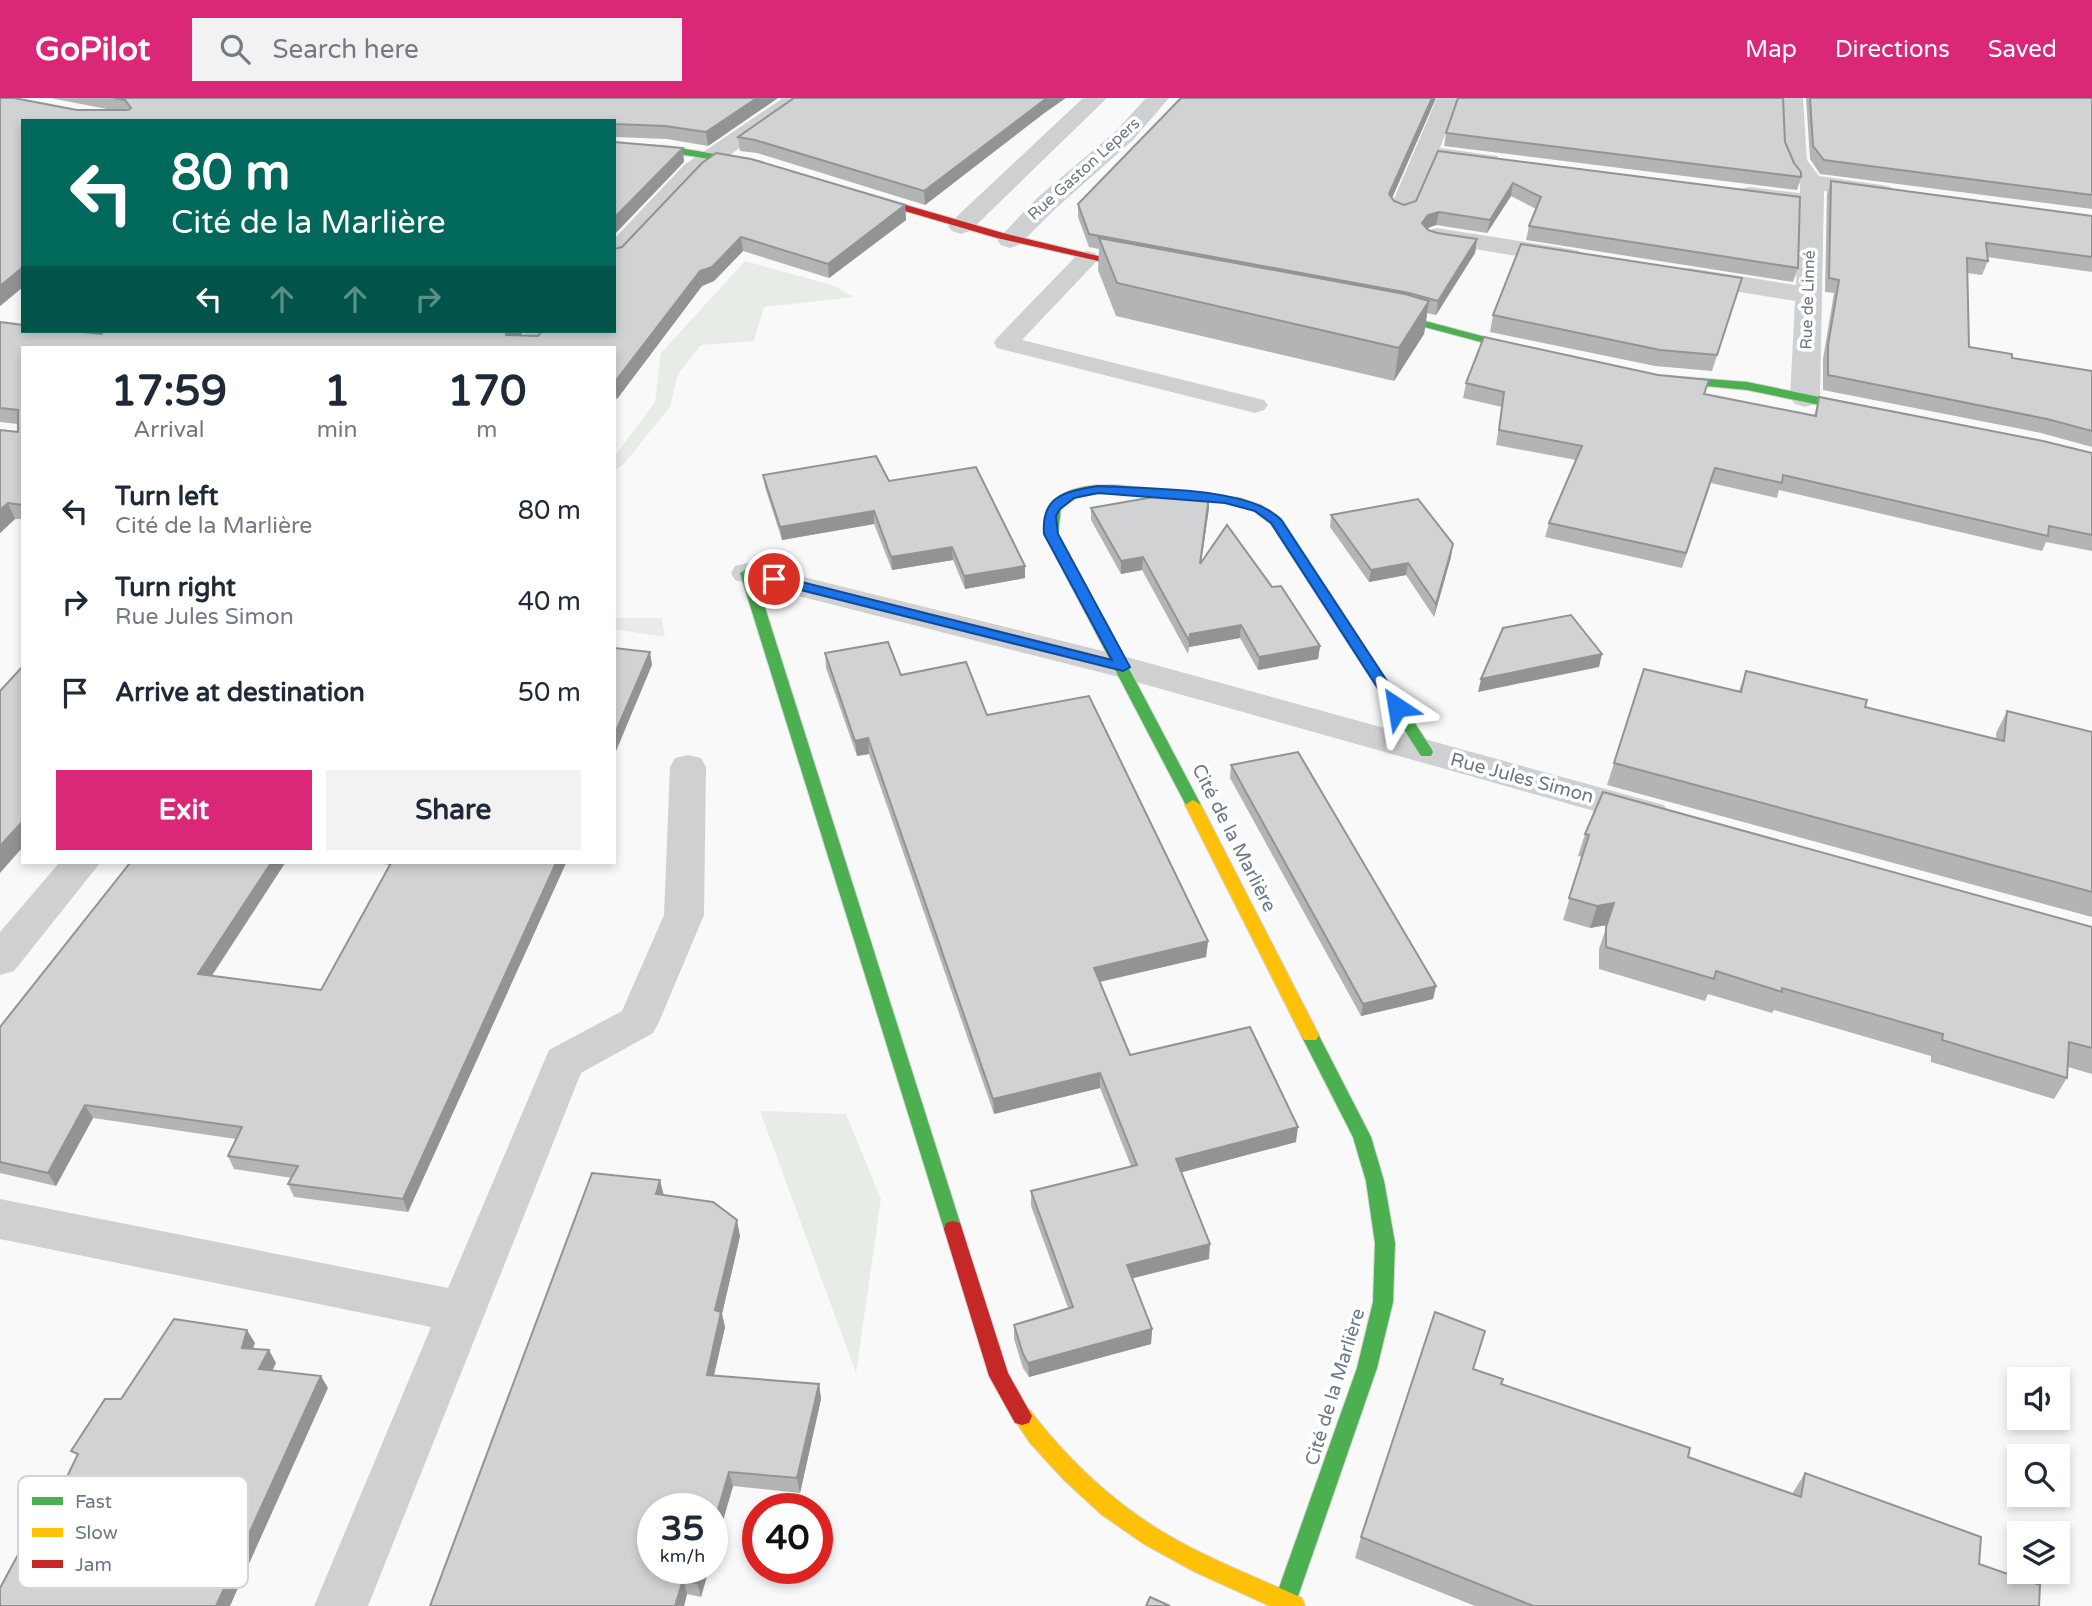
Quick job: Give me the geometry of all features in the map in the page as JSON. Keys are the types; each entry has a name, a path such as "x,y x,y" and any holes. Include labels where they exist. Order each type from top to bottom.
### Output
{"street":[{"path":"616,252 693,170 798,98"},
{"path":"961,226 1096,98"},
{"name":"Rue Gaston Lepers","path":"1010,240 1039,208 1135,125 1158,98"},
{"path":"1403,208 1448,98"},
{"path":"1793,98 1796,160 1812,192"},
{"path":"616,146 667,149 782,171"},
{"path":"1425,153 1508,164"},
{"path":"834,187 1010,240 1087,258 1167,272"},
{"path":"1729,192 1905,195"},
{"name":"Rue de Linné","path":"1805,398 1812,192"},
{"path":"1436,236 1601,262"},
{"path":"1670,273 1808,295"},
{"path":"1366,310 1406,317 1491,343 1548,356"},
{"path":"528,346 540,333"},
{"path":"1642,376 1673,381 1712,381 1883,414"},
{"name":"Cité de la Marlière","path":"747,573 999,1376 1022,1417 1050,1454 1127,1521 1172,1549 1290,1604 1367,1368 1383,1302 1385,1243 1375,1181 1362,1137 1123,667 1051,534 1049,516 1053,508 1070,495 1098,490 1226,499 1259,508 1276,521 1426,751"},
{"name":"Rue Jules Simon","path":"747,573 1123,667 1679,821"},
{"path":"341,1606 564,1062 638,1022 684,915 688,767"},
{"path":"0,960 80,864"},
{"path":"0,1219 462,1312"}],"lane":[{"path":"1087,258 1006,343 1255,405"}],"shaded area":[{"path":"745,261 832,285 854,297 764,307 754,341 701,345 678,374 670,407 623,465 616,470 616,454 655,402 661,353"},
{"path":"616,618 662,618 665,637 616,629"},
{"path":"760,1111 846,1114 881,1199 856,1373"}],"building":[{"path":"0,98 14,98 77,110 128,110 131,108 125,100 114,98 757,98 706,132 665,126 616,124 616,119 21,119 21,269 0,286"},
{"path":"794,98 1047,98 924,191 738,137"},
{"path":"1181,98 1432,98 1389,194 1394,201 1404,205 1416,201 1438,151 1800,197 1798,268 1529,226 1541,197 1513,183 1490,220 1439,212 1428,215 1422,223 1428,230 1437,233 1477,239 1438,301 1409,293 1089,234 1078,204"},
{"path":"1458,98 1783,98 1785,142 1801,177 1446,133"},
{"path":"1810,98 2092,98 2092,195 1824,160 1813,146"},
{"path":"616,142 683,148 616,216"},
{"path":"716,153 751,159 905,205 828,264 741,237 712,267 700,271 616,380 616,346 21,346 21,505 8,503 0,510 0,430 18,432 18,410 0,408 0,322 21,325 21,333 506,333 538,336 540,333 616,333 616,248 622,247 702,163"},
{"path":"1831,181 2092,216 2092,257 1986,243 1988,261 1967,258 1969,347 2012,354 2012,358 2092,371 2092,431 2047,419 1828,375 1828,345 1839,280 1829,278"},
{"path":"1099,238 1405,294 1429,301 1399,348 1117,283"},
{"path":"1521,244 1742,278 1717,355 1660,350 1493,315"},
{"path":"1484,337 1658,375 1709,380 1704,394 1816,416 1819,397 2092,453 2092,535 2049,526 2048,536 1783,475 1782,483 1715,468 1686,553 1549,523 1582,446 1499,430 1504,392 1466,383"},
{"path":"876,456 889,481 976,467 1025,566 964,576 952,547 891,557 874,511 780,527 763,475"},
{"path":"1176,493 1209,496 1200,564 1227,525 1272,587 1281,586 1320,646 1259,657 1241,625 1190,634 1189,641 1143,557 1121,561 1091,508"},
{"path":"1418,499 1453,544 1436,604 1408,563 1371,570 1331,515"},
{"path":"1571,615 1602,654 1481,679 1503,628"},
{"path":"888,642 901,675 966,662 987,715 1089,696 1208,941 1094,968 1130,1055 1250,1027 1298,1127 1176,1159 1210,1244 1127,1265 1152,1329 1028,1363 1023,1354 1014,1325 1073,1307 1031,1191 1137,1165 1100,1073 993,1099 868,738 855,741 825,653"},
{"path":"616,648 650,652 616,731"},
{"path":"21,668 21,823 0,846 0,691"},
{"path":"1644,669 1741,692 1746,671 1867,700 1865,707 2004,741 2007,711 2092,732 2092,892 1614,763"},
{"path":"1298,752 1436,986 1363,1004 1231,765"},
{"path":"1603,792 2092,927 2092,1048 2069,1042 2067,1078 1942,1040 1943,1034 1782,988 1782,992 1716,971 1714,979 1606,947 1606,927 1614,903 1597,906 1569,898 1589,835 1585,834"},
{"path":"129,864 270,864 198,974 321,990 390,864 556,864 403,1199 288,1184 298,1166 228,1156 242,1127 85,1105 48,1173 0,1162 0,1027"},
{"path":"592,1173 660,1180 656,1194 713,1202 737,1220 715,1310 721,1312 707,1375 819,1384 797,1478 729,1472 723,1493 637,1493 637,1584 682,1584 675,1606 430,1606"},
{"path":"1435,1312 1485,1331 1473,1369 1503,1379 1501,1384 1690,1448 1688,1457 1801,1497 1805,1473 1981,1537 1979,1564 2007,1574 2007,1584 2040,1585 2039,1606 1533,1606 1361,1537"},
{"path":"174,1319 247,1330 242,1348 269,1350 259,1369 321,1376 248,1536 248,1476 67,1476 78,1454 71,1451 105,1399 121,1399"},
{"path":"18,1554 18,1588 224,1588 216,1606 0,1606 0,1588"},
{"path":"1150,1597 1170,1606 1146,1606"}],"traffic: fast":[{"path":"616,146 667,149 763,165"},
{"path":"1376,311 1534,353"},
{"path":"1658,379 1747,386 1868,411"},
{"path":"1193,805 1051,534 1055,507 1074,494 1087,490 1116,488 1221,498 1257,507 1276,521 1426,752"},
{"path":"747,573 953,1229"},
{"path":"1285,1602 1367,1368 1383,1302 1385,1243 1375,1181 1362,1137 1310,1035"}],"traffic: slow":[{"path":"1193,805 1310,1035"},
{"path":"1022,1416 1071,1473 1130,1523 1188,1557 1294,1606"}],"traffic: jam":[{"path":"854,193 1001,236 1151,270"},
{"path":"953,1229 999,1376 1022,1416"}],"route":[{"path":"774,579 1123,667 1051,534 1049,516 1053,508 1070,495 1083,491 1113,489 1226,499 1259,508 1276,521 1397,707"}]}
